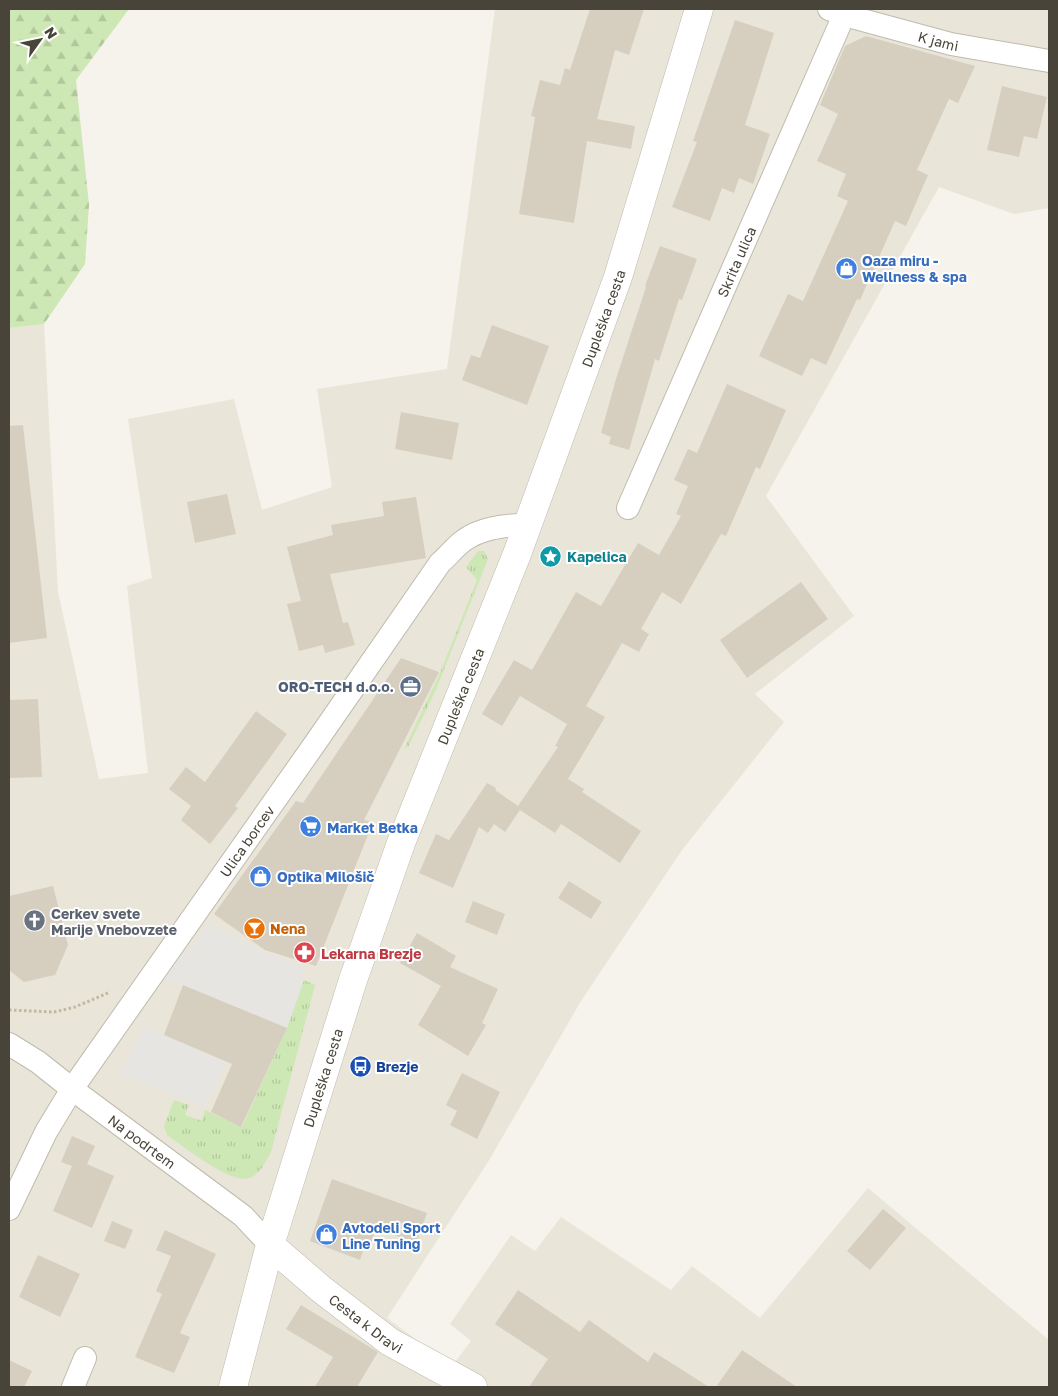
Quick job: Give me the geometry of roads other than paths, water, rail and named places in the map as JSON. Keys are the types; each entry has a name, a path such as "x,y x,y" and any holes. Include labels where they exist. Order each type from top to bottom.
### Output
{"street":[{"name":"Dupleška cesta","path":"233,1387 270,1245 352,980 401,843 506,581 618,277 699,9"},
{"name":"K jami","path":"837,12 951,44 1049,61"},
{"name":"Skrita ulica","path":"628,508 837,12"},
{"name":"Ulica borcev","path":"9,1209 46,1132 72,1089 440,563 463,541 478,532 499,527 527,524"},
{"name":"Na podrtem","path":"9,1044 38,1062 243,1216 270,1245"},
{"name":"Cesta k Dravi","path":"270,1245 321,1289 390,1342 473,1387"},
{"path":"73,1387 85,1358"}],"place":[{"name":"Oaza miru - Wellness & spa","path":"846,268"},
{"name":"Kapelica","path":"551,556"},
{"name":"ORO-TECH d.o.o.","path":"410,686"},
{"name":"Market Betka","path":"311,827"},
{"name":"Optika Milošič","path":"261,876"},
{"name":"Cerkev svete Marije Vnebovzete","path":"35,921"},
{"name":"Nena","path":"254,928"},
{"name":"Lekarna Brezje","path":"305,953"},
{"name":"Brezje","path":"360,1066"},
{"name":"Avtodeli Sport Line Tuning","path":"326,1235"}]}
